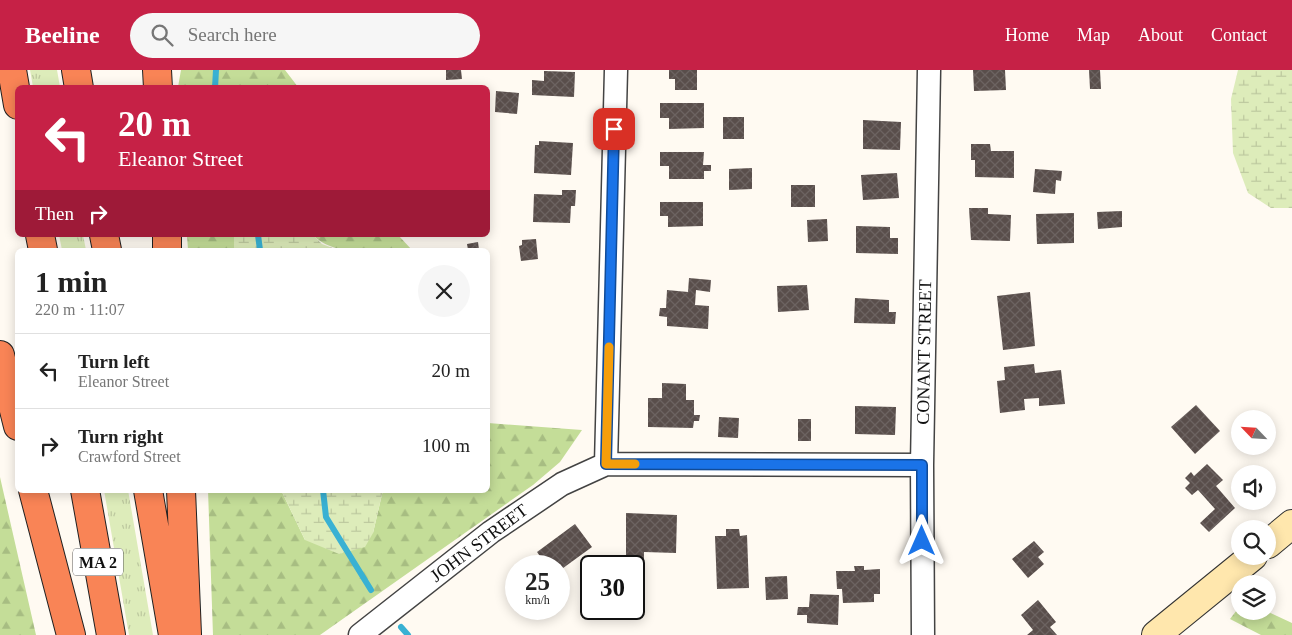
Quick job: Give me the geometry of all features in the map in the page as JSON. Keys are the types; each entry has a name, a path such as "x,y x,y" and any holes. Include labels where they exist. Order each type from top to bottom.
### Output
{"highway":[{"path":"12,70 15,88"},
{"path":"76,70 78,85"},
{"path":"157,70 158,85"},
{"path":"0,355 15,414"},
{"path":"35,493 71,635"},
{"name":"MA 2","path":"86,493 111,635"},
{"path":"149,493 173,635"},
{"path":"181,493 187,635"}],"main road":[{"path":"1276,537 1292,524"},
{"path":"1156,635 1242,565"}],"street":[{"path":"616,70 606,464 922,465"},
{"name":"CONANT STREET","path":"923,635 922,465 929,70"},
{"name":"JOHN STREET","path":"360,635 491,532 562,484 606,464"}],"green space":[{"path":"30,70 57,70 60,85 33,85"},
{"path":"181,70 285,70 296,85 178,85"},
{"path":"1238,70 1292,70 1292,208 1271,208 1248,193 1233,153 1231,99"},
{"path":"59,237 83,237 86,248 62,248"},
{"path":"187,237 234,237 234,248 188,248"},
{"path":"234,237 315,237 322,244 333,248 234,248"},
{"path":"316,237 400,237 410,248 338,248 323,243"},
{"path":"490,423 582,430 560,462 533,485 320,635 213,635 208,493 282,493 305,540 373,533 382,493 490,493"},
{"path":"0,477 36,635 0,635"},
{"path":"105,493 129,493 153,635 129,635"},
{"path":"282,493 382,493 373,533 365,547 339,554 305,540"},
{"path":"1276,616 1292,623 1292,635 1261,635 1232,620 1276,620"}],"building":[{"path":"446,70 461,70 462,79 446,80"},
{"path":"669,70 697,70 697,90 675,90 675,79 669,79"},
{"path":"973,70 1005,70 1006,90 974,91"},
{"path":"1089,70 1100,70 1101,89 1090,89"},
{"path":"544,71 575,72 574,97 532,95 532,80 544,81"},
{"path":"496,91 519,93 517,114 495,112"},
{"path":"660,103 704,103 704,128 669,129 669,118 660,118"},
{"path":"723,117 744,117 744,139 723,139"},
{"path":"863,120 901,122 900,150 863,149"},
{"path":"539,141 573,143 571,175 534,173 535,145 539,145"},
{"path":"971,144 990,144 991,151 1014,151 1014,178 975,177 975,160 971,160"},
{"path":"660,152 704,152 703,165 711,165 711,171 704,171 704,179 669,179 669,166 660,166"},
{"path":"752,168 752,189 729,190 729,169"},
{"path":"1035,169 1062,171 1061,181 1056,180 1055,194 1033,192"},
{"path":"897,173 899,198 863,200 861,175"},
{"path":"791,185 815,185 815,207 791,207"},
{"path":"562,190 576,190 575,206 571,206 570,223 533,222 534,194 562,195"},
{"path":"660,202 703,202 703,226 668,227 668,216 660,216"},
{"path":"969,208 988,208 988,214 1011,215 1010,241 971,240"},
{"path":"1122,211 1122,227 1098,229 1097,212"},
{"path":"1074,213 1074,243 1037,244 1036,214"},
{"path":"827,219 828,241 808,242 807,220"},
{"path":"856,226 890,227 890,238 898,238 898,254 856,253"},
{"path":"536,239 538,259 521,261 519,246 522,245 522,240"},
{"path":"478,242 479,248 468,248 467,244"},
{"path":"689,278 711,280 710,292 696,290 695,305 709,306 708,329 667,326 667,317 659,316 660,308 666,308 667,290 688,292"},
{"path":"807,285 809,310 778,312 777,286"},
{"path":"1030,292 1035,346 1003,350 997,296"},
{"path":"855,298 889,300 889,312 896,312 895,324 854,323"},
{"path":"1034,364 1035,373 1061,370 1065,404 1039,406 1039,398 1024,399 1025,410 1000,413 997,381 1005,380 1004,367"},
{"path":"662,383 686,384 686,400 694,400 694,415 700,415 699,421 694,421 693,428 648,427 648,398 662,398"},
{"path":"1196,405 1220,431 1195,454 1171,427"},
{"path":"855,406 896,407 895,435 855,434"},
{"path":"719,417 739,418 738,438 718,437"},
{"path":"798,419 811,419 811,441 798,441"},
{"path":"1207,464 1223,480 1216,486 1231,503 1231,510 1233,510 1209,532 1200,523 1215,509 1198,490 1192,495 1185,488 1190,483 1185,478 1191,472 1194,476"},
{"path":"626,513 677,515 676,553 644,552 644,555 626,555"},
{"path":"575,524 592,547 570,563 570,555 539,555 537,552"},
{"path":"726,529 739,529 740,536 747,535 749,588 717,589 715,536 726,536"},
{"path":"1034,541 1044,552 1038,557 1044,564 1028,578 1012,559"},
{"path":"854,566 864,566 864,570 880,569 880,594 874,594 874,602 843,603 842,589 837,589 836,571 855,571"},
{"path":"787,576 788,599 766,600 765,577"},
{"path":"810,594 839,595 838,625 807,623 807,615 797,615 798,607 809,607"},
{"path":"1038,600 1056,622 1050,627 1057,635 1027,635 1033,630 1021,615"}],"waterway":[{"path":"215,85 216,70"},
{"path":"258,237 260,248"},
{"path":"323,493 326,517 371,590"},
{"path":"401,627 408,635"}],"slow traffic":[{"path":"609,347 606,464 635,464"}],"route":[{"path":"614,129 606,464 922,465 922,541"}]}
